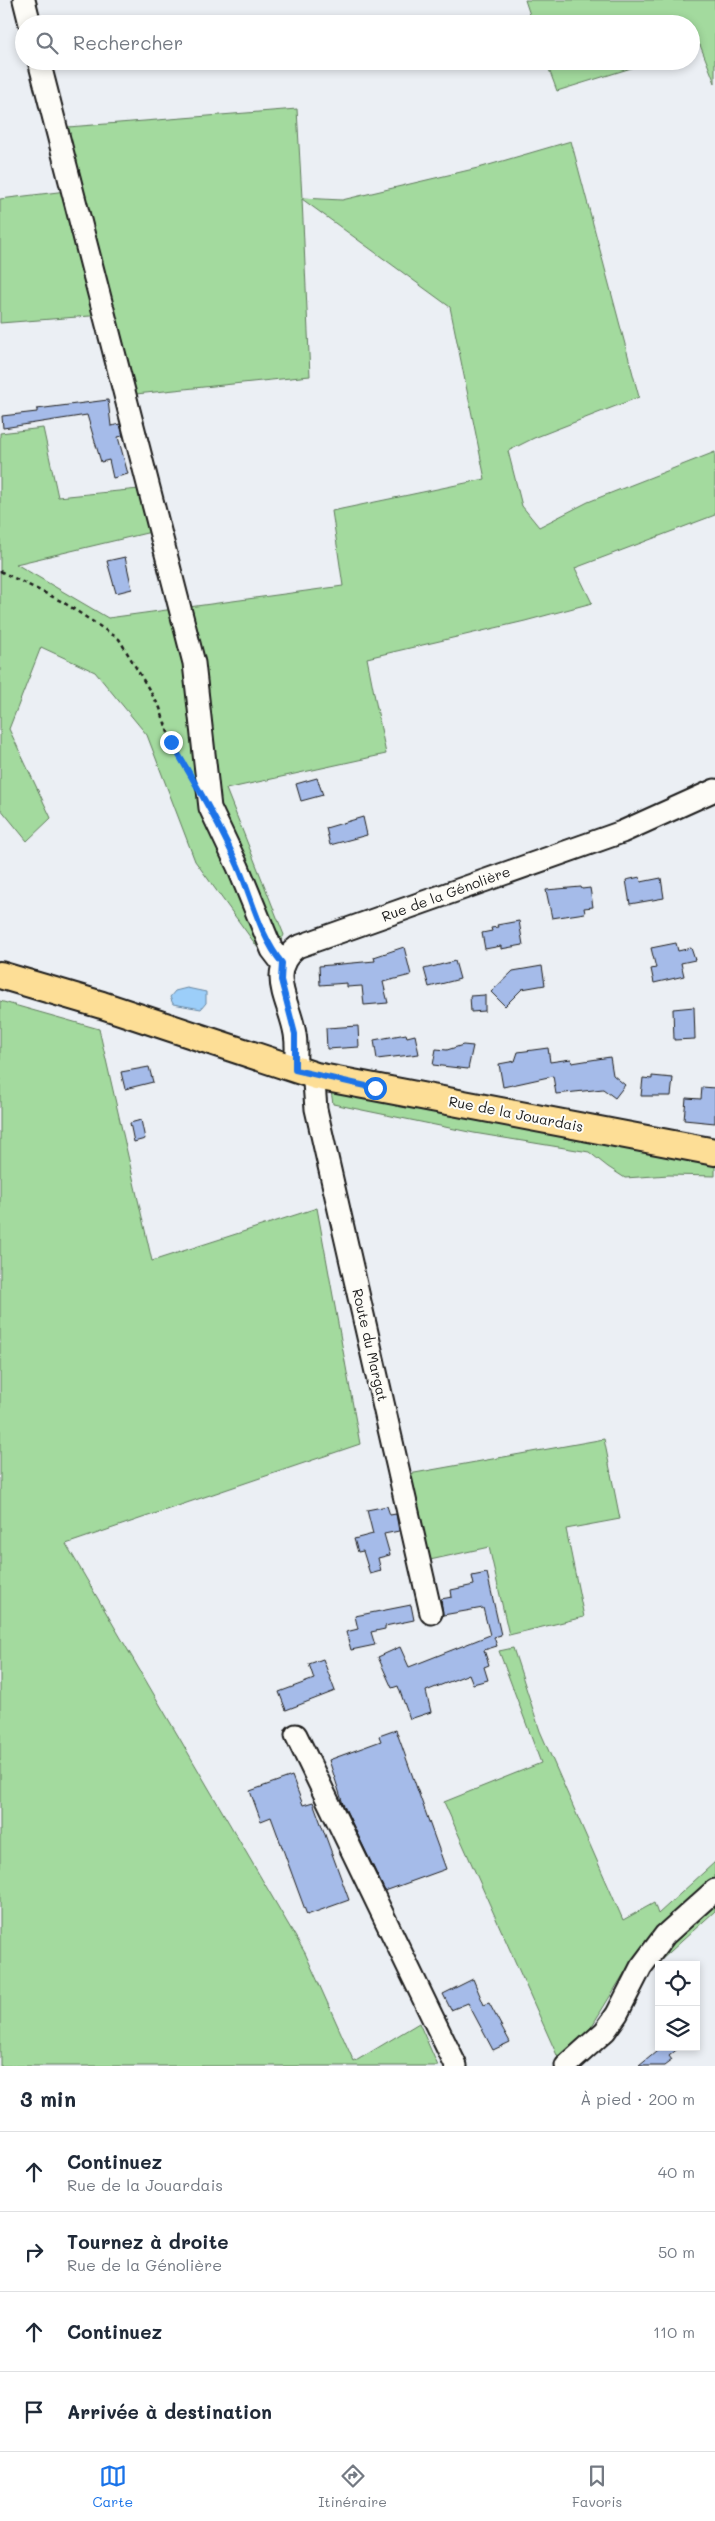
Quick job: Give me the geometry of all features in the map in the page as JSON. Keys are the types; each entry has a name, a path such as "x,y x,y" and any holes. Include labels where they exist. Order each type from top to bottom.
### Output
{"main road":[{"name":"Rue de la Jouardais","path":"0,975 102,1005 306,1073 715,1152"}],"street":[{"path":"24,0 28,15"},
{"path":"41,70 194,663 210,808 238,867 272,950 282,963 281,980 306,1073"},
{"name":"Rue de la Génolière","path":"282,963 286,956 297,947 622,832 715,790"},
{"name":"Route du Margat","path":"306,1073 314,1083 316,1109 431,1614"},
{"path":"296,1735 456,2066"},
{"path":"566,2066 605,2031 617,2014 641,1967 666,1935 715,1890"}],"path":[{"path":"0,570 63,602 119,639 160,708 171,742 190,775"}],"green space":[{"path":"525,0 715,0 715,83 700,45 700,15 530,15"},
{"path":"549,70 625,70 557,91"},
{"path":"297,109 302,198 342,200 482,167 571,141 639,397 534,438 508,451 522,506 539,527 588,502 715,452 715,515 575,568 592,603 525,621 367,658 386,754 226,789 284,935 269,963 195,861 147,735 95,672 41,647 9,729 51,818 27,841 0,808 0,433 43,428 58,497 139,489 151,532 16,564 108,618 343,586 332,511 485,479 450,307 302,199 310,376 136,394 116,314 0,323 0,199 83,189 68,127"},
{"path":"0,1001 99,1029 152,1261 317,1208 360,1444 66,1544 305,1953 354,2062 419,2023 438,2066 0,2066"},
{"path":"331,1091 715,1159 715,1176 669,1175 625,1178 589,1152 474,1133 333,1104"},
{"path":"604,1439 620,1519 566,1529 584,1617 509,1635 489,1547 430,1560 409,1474"},
{"path":"513,1648 540,1731 623,1920 654,1903 658,1914 715,1862 715,1911 660,1961 655,1961 655,1967 646,1978 636,1954 582,2042 560,2062 444,1802 541,1763 499,1651"}],"water":[{"path":"187,988 206,992 206,1003 201,1009 173,1004 170,997 175,991"}],"building":[{"path":"108,400 111,426 120,424 123,436 118,437 128,474 113,478 109,460 101,462 87,415 3,428 2,416 37,412 37,409"},
{"path":"125,557 132,589 116,593 107,561"},
{"path":"317,778 323,795 301,801 296,784"},
{"path":"363,817 367,835 330,845 326,828"},
{"path":"640,877 641,882 661,878 664,898 630,904 626,880"},
{"path":"581,887 582,889 590,888 593,907 584,908 585,913 552,918 546,890"},
{"path":"519,921 523,945 501,949 501,946 485,949 482,933 492,931 491,928 498,927 497,925"},
{"path":"676,943 678,951 691,948 695,960 681,963 684,976 654,983 651,969 656,968 651,948"},
{"path":"404,947 411,975 383,982 388,1003 364,1005 362,986 347,987 347,983 320,985 319,966 375,961 374,957"},
{"path":"455,961 460,979 429,987 424,969"},
{"path":"542,966 545,985 522,989 505,1006 491,992 513,971"},
{"path":"485,995 485,1011 471,1012 470,996"},
{"path":"694,1007 695,1039 674,1040 673,1009"},
{"path":"358,1026 359,1047 327,1049 326,1028"},
{"path":"406,1034 407,1037 415,1035 419,1054 377,1059 374,1040"},
{"path":"463,1045 473,1046 468,1069 433,1065 436,1049 447,1050"},
{"path":"548,1048 550,1062 571,1059 572,1063 610,1057 613,1075 625,1085 615,1098 603,1089 556,1094 553,1076 503,1087 499,1064 515,1061 518,1052"},
{"path":"149,1067 153,1082 125,1089 121,1072"},
{"path":"652,1076 673,1078 671,1096 641,1096 643,1078 652,1079"},
{"path":"702,1087 715,1088 715,1123 684,1120 686,1098 701,1099"},
{"path":"141,1120 145,1139 134,1142 130,1123"},
{"path":"387,1506 390,1515 396,1514 399,1531 384,1534 390,1555 378,1558 381,1571 370,1574 363,1551 358,1552 354,1539 373,1534 367,1510"},
{"path":"487,1573 501,1635 494,1637 497,1646 484,1650 489,1665 484,1667 488,1680 473,1684 469,1674 426,1691 431,1712 410,1719 398,1686 392,1688 378,1657 400,1647 409,1667 490,1635 483,1608 443,1615 441,1599 452,1597 451,1590 474,1585 472,1576"},
{"path":"411,1605 414,1620 385,1626 385,1629 371,1632 375,1645 351,1650 346,1632 358,1629 355,1616"},
{"path":"323,1659 335,1691 286,1710 279,1692 314,1679 309,1664"},
{"path":"396,1730 446,1869 385,1891 343,1804 329,1760 381,1741 379,1736"},
{"path":"292,1776 303,1805 313,1802 349,1900 307,1915 271,1817 261,1821 250,1791"},
{"path":"473,1979 484,2005 489,2003 510,2042 493,2050 468,2003 451,2010 443,1994"},
{"path":"657,2051 675,2051 669,2056 672,2060 664,2066 639,2066"}],"route":[{"path":"171,742 210,808 238,867 272,950 282,963 281,980 295,1034 295,1070 375,1088"}]}
